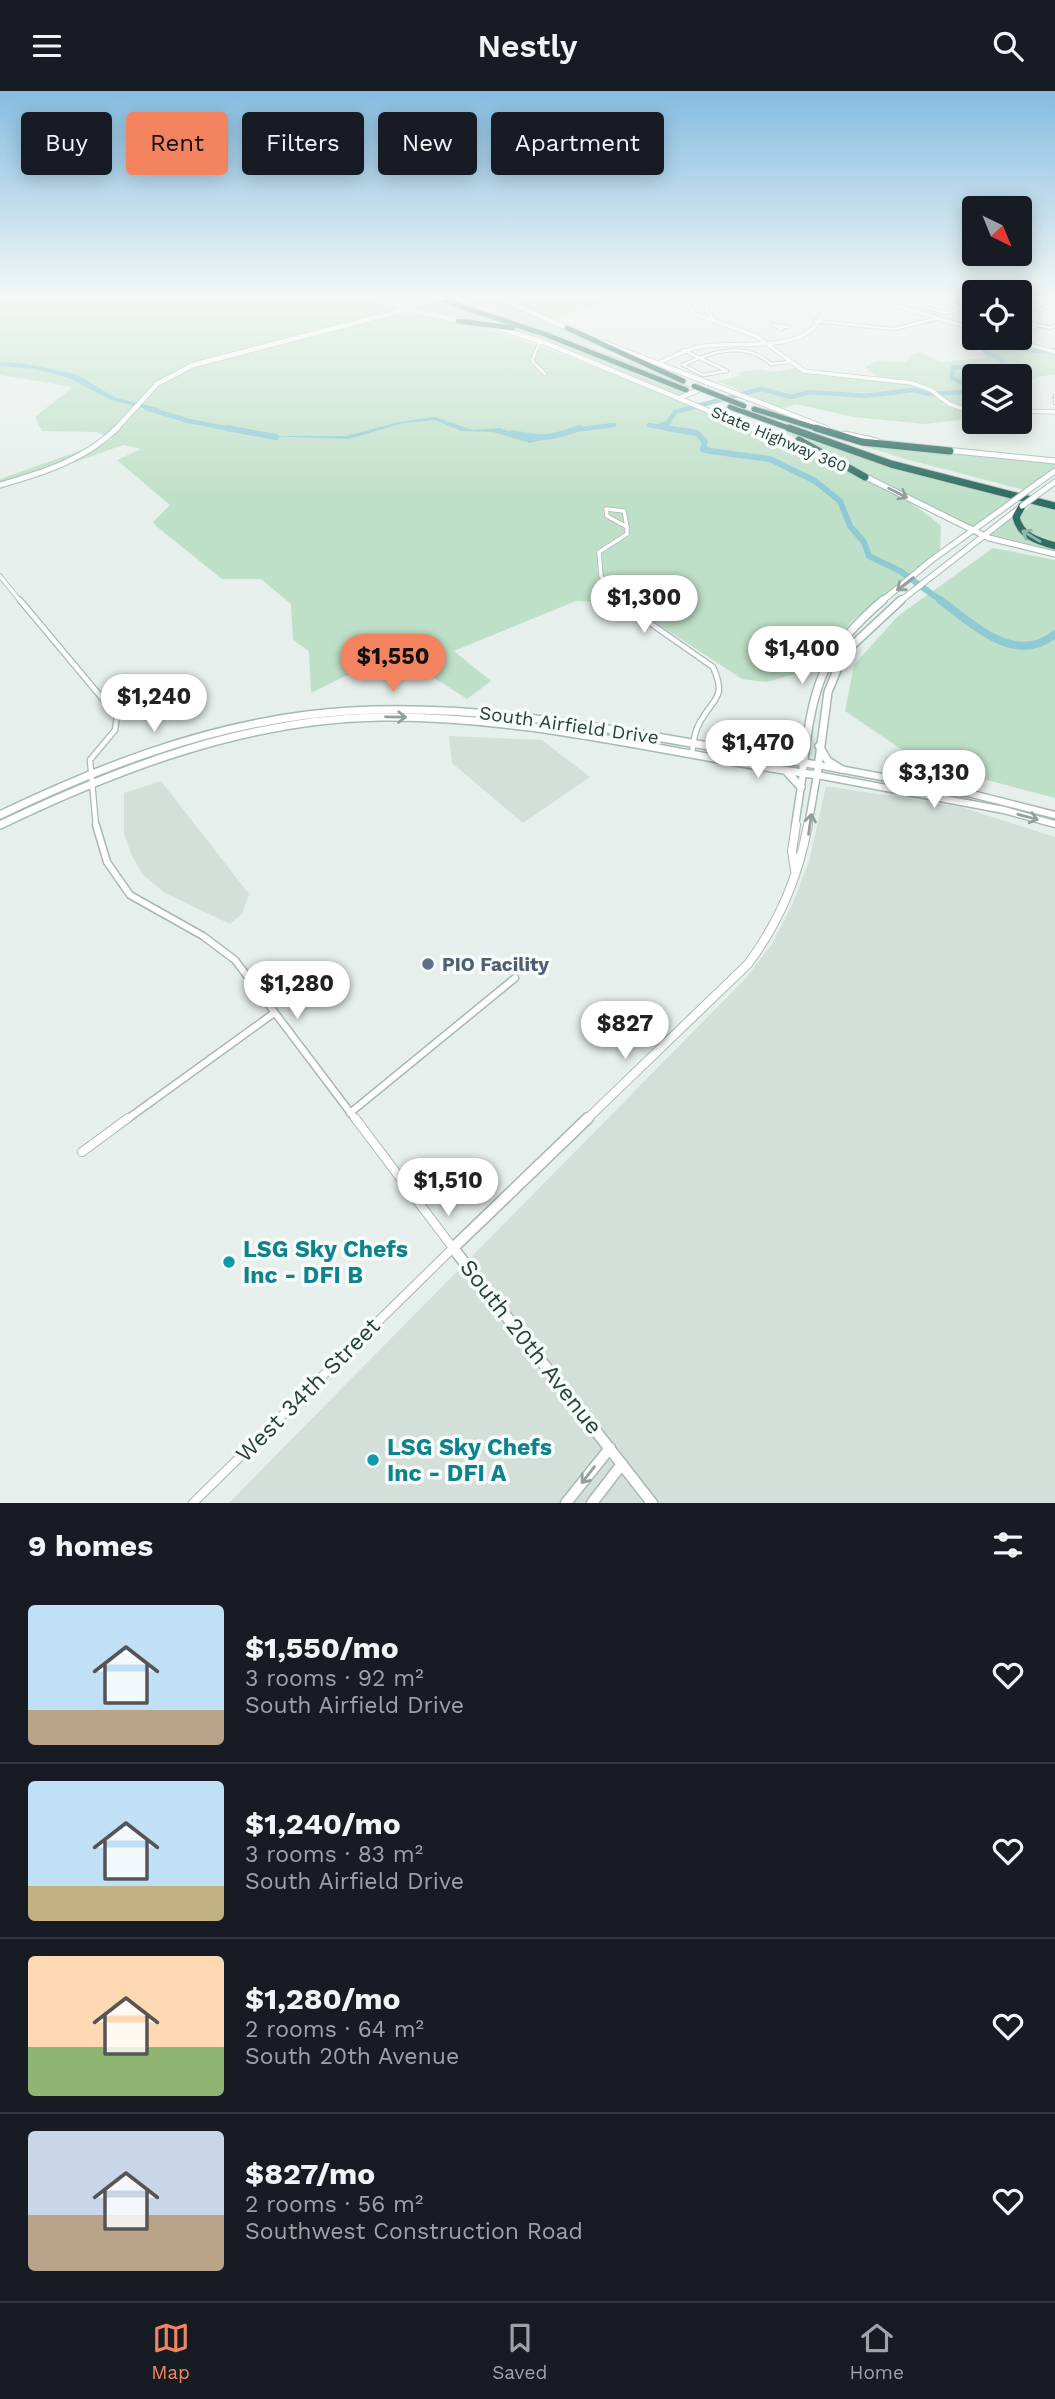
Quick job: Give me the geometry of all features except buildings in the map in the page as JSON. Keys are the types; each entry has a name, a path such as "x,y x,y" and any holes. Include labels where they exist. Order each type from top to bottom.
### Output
{"highway":[{"path":"618,363 747,414 891,464 1055,507"},
{"path":"636,363 683,381"},
{"path":"643,363 694,386 880,454 1055,498"},
{"path":"754,409 862,442 950,451"},
{"path":"747,414 865,477"},
{"path":"1022,506 1016,520 1019,528 1034,539 1055,546"}],"main road":[{"path":"0,485 52,468 84,452 113,432 157,383 202,363"},
{"name":"State Highway 360","path":"594,363 865,477 981,535 1004,544 1055,554"},
{"name":"State Highway 360","path":"656,363 846,434 950,451 1055,459"},
{"path":"680,398 711,384"},
{"path":"803,773 815,690 829,657 845,634 925,568 1055,471"},
{"path":"817,775 828,692 839,662 863,631 961,550 1055,482"},
{"path":"953,521 963,533 960,541"},
{"path":"961,550 978,541 1004,544"},
{"name":"South Airfield Drive","path":"0,815 91,776 212,731 289,716 370,708 485,712 818,765"},
{"path":"482,722 485,712"},
{"name":"South Airfield Drive","path":"0,825 91,776 180,749 299,723 369,717 482,722 817,775"},
{"path":"784,759 800,754 806,741"},
{"path":"819,745 828,761 841,769"},
{"path":"778,769 790,773 800,787"}],"street":[{"path":"534,363 545,374"},
{"path":"688,363 683,365 703,375 727,371 710,363"},
{"path":"792,363 815,374 906,382 933,392 962,410"},
{"path":"1055,396 1055,403"},
{"path":"1032,411 1055,412"},
{"path":"598,508 624,511 627,534 599,552 600,569 606,588 626,608 710,662 719,677 718,698 700,721 692,755"},
{"path":"606,509 607,516 626,527"},
{"path":"0,576 117,716 118,725 111,736 92,754 91,776"},
{"path":"818,765 968,793 1055,815"},
{"path":"795,871 792,851 803,773"},
{"path":"453,1248 748,964 777,924 808,839 817,775 1004,810 1055,824"},
{"name":"South 20th Avenue","path":"91,776 99,842 116,881 147,907 204,933 235,960 453,1248 652,1503"},
{"path":"814,792 822,783 839,779"},
{"path":"350,1113 514,978"},
{"path":"82,1151 274,1013"},
{"name":"West 34th Street","path":"193,1503 453,1248"},
{"path":"566,1503 610,1448"},
{"path":"592,1503 622,1464"}],"shaded area":[{"path":"449,736 542,740 590,777 523,823 452,763"},
{"path":"161,781 249,894 242,914 230,924 165,893 143,875 131,854 124,833 124,793"},
{"path":"826,786 961,807 1055,837 1055,1503 229,1503 746,978 772,944 792,905 809,862"}],"green space":[{"path":"0,363 583,363 869,479 895,493 941,526 940,550 852,621 809,670 767,682 742,679 627,604 576,601 454,651 491,681 467,699 394,652 311,693 309,651 293,640 291,604 261,579 222,579 156,526 153,522 170,505 117,460 141,449 123,445 0,489 0,479 113,439 97,432 42,431 35,417 73,387 0,375"},
{"path":"595,363 612,363 688,394 680,396"},
{"path":"624,363 632,363 691,386 687,388"},
{"path":"873,363 1055,363 1055,375 1032,379 1032,364 962,364 962,420 925,424 854,417 795,404 782,409 718,381 740,376 739,372 760,369 773,372 795,368 818,375 884,381 865,367"},
{"path":"780,430 905,471 1012,499 972,527"},
{"path":"813,430 1055,462 1055,469 1025,490 905,459"},
{"path":"1033,503 1055,509 1055,544 1041,541 1021,527 1019,516"},
{"path":"1012,515 1017,528 1055,547 1055,552 987,535"},
{"path":"993,548 1055,560 1055,798 972,776 951,783 845,711 854,665 898,616"}],"water":[{"path":"0,363 22,363 76,374 116,398 159,408 155,411 111,400 69,378 34,369 0,366"},
{"path":"435,417 473,430 500,428 535,440 566,432 569,434 530,443 493,432 461,431 435,420 403,423 349,439 263,436 346,436 399,422"}],"waterway":[{"path":"661,425 668,423 675,412 761,389 791,397 810,392 865,396 913,390 929,394 967,392 972,387 952,378 953,367 1002,367 1002,363"},
{"path":"146,408 189,421 236,430"},
{"path":"574,430 614,425"},
{"path":"649,425 677,430"},
{"path":"227,428 276,437"},
{"path":"512,433 546,437 579,428"},
{"path":"666,428 697,433 705,442 703,449 770,459 815,481 840,501 850,526 864,542 869,556 900,571 943,602"},
{"path":"940,600 980,630 1009,644 1025,646 1040,643 1055,634"}],"place":[{"name":"PIO Facility","path":"428,964"},
{"name":"LSG Sky Chefs Inc - DFI B","path":"229,1262"},
{"name":"LSG Sky Chefs Inc - DFI A","path":"373,1460"}]}
